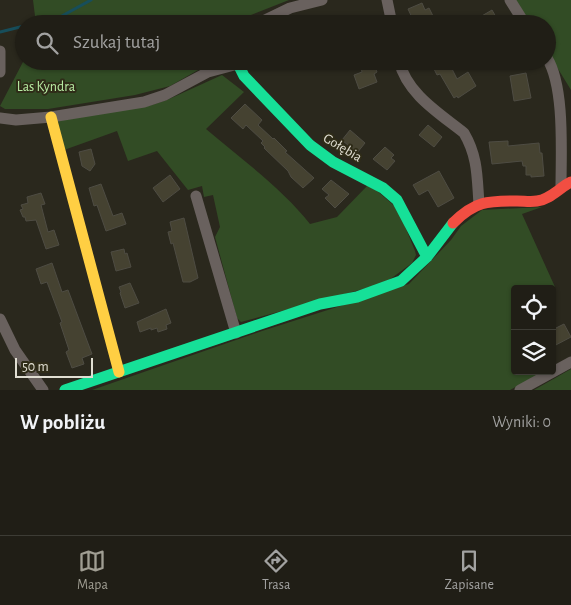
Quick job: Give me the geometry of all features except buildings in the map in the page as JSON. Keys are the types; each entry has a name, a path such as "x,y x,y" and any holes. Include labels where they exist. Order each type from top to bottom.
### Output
{"street":[{"path":"276,15 290,8 322,0"},
{"path":"387,0 390,15"},
{"path":"510,0 520,15"},
{"path":"0,51 0,72"},
{"path":"0,118 16,120 51,117 144,102 166,95 215,70"},
{"name":"Gołębia","path":"241,70 244,76 310,145 333,162 383,188 397,200 427,257"},
{"path":"402,70 412,90 464,133 475,157 479,204"},
{"path":"64,390 320,304 357,296 401,281 427,257 445,232 466,210 479,204 501,201 536,201 552,196 566,185 557,86 553,70"},
{"path":"51,117 119,372"},
{"path":"196,196 236,333"},
{"path":"0,318 14,350 42,390"},
{"path":"520,390 571,362"}],"green space":[{"path":"33,0 289,0 251,15 35,15"},
{"path":"516,0 571,0 571,90 556,66 556,15 525,15"},
{"name":"Las Kyndra","path":"19,70 198,70 170,86 135,95 48,109 5,109 0,106"},
{"path":"222,75 244,92 206,129 274,186 310,224 337,217 369,184 398,209 415,251 416,255 412,263 385,283 241,322 237,318 215,237 220,227 213,195 204,197 202,186 188,190 157,151 128,161 117,131 64,150 58,121 152,105"},
{"path":"542,207 522,214 554,285 511,285 511,375 538,375 510,390 92,390 262,331 409,284 451,240 461,226 482,210"},
{"path":"571,369 571,390 534,390"}],"waterway":[{"path":"64,15 91,0"},
{"path":"0,32 15,28"}],"traffic: fast":[{"path":"241,70 244,76 310,145 333,162 383,188 397,200 427,257"},
{"path":"65,390 320,304 357,297 401,281 427,257 453,223"}],"traffic: slow":[{"path":"51,117 119,372"}],"traffic: jam":[{"path":"453,223 475,206 497,201 542,200 571,182"}]}
